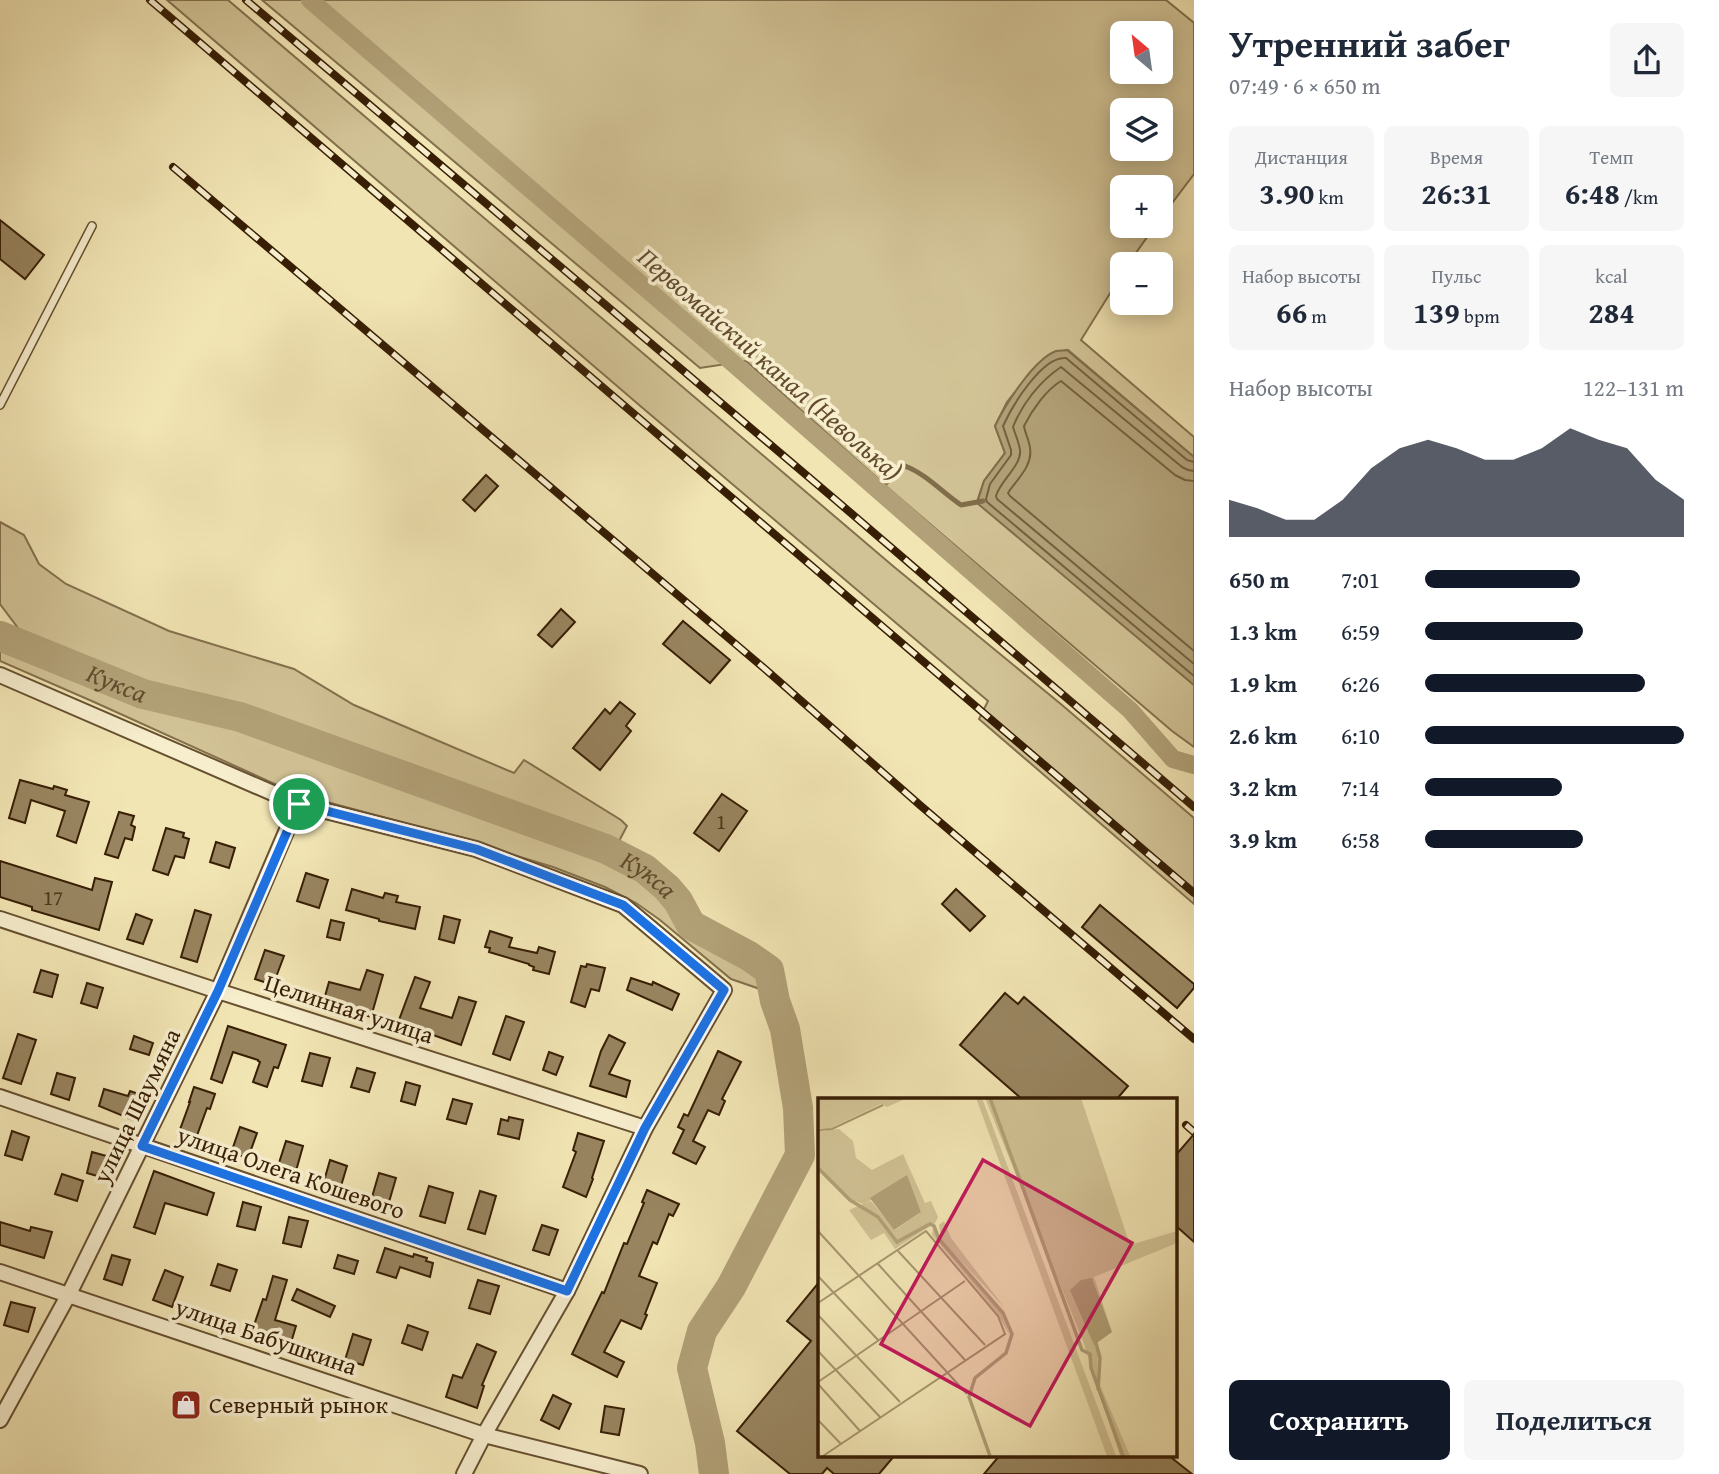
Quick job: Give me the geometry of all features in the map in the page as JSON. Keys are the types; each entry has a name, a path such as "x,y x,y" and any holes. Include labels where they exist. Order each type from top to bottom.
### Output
{"street":[{"path":"0,675 299,804 476,849 623,905 724,990 645,1128 567,1291 464,1474"},
{"name":"улица Шаумяна","path":"0,1420 69,1294 218,991 299,804"},
{"name":"Целинная улица","path":"0,919 645,1128"},
{"name":"улица Олега Кошевого","path":"0,1097 567,1291"},
{"name":"улица Бабушкина","path":"0,1272 484,1435 640,1474"}],"lane":[{"path":"0,405 92,226"}],"shaded area":[{"path":"167,0 228,0 893,566 1194,818 1194,904 979,719 988,701"},
{"path":"262,0 1166,0 1194,22 1194,174 1173,202 1173,175 1110,175 1110,238 1146,238 1137,252 1110,252 1110,293 1081,340 1194,437 1194,457 1068,350 1035,367 1007,402 995,426 1005,453 984,481 977,502 1194,685 1194,747 895,494 746,361 700,368"},
{"path":"0,522 24,535 39,564 66,584 169,631 294,669 354,705 514,773 524,760 627,826 617,845 336,739 248,712 146,686 21,632 0,604"},
{"path":"0,643 156,705 249,727 612,860 664,897 684,928 763,975 763,990 731,979 660,920 636,903 605,887 553,867 424,828 297,794 0,661"}],"water":[{"path":"1067,350 1194,457 1194,685 977,503 984,481 1005,453 995,426 1006,407 1039,363 1056,351"}],"building":[{"path":"0,220 44,255 25,279 0,259"},
{"path":"486,475 498,486 475,511 463,500"},
{"path":"561,609 575,622 552,647 538,635"},
{"path":"683,621 730,660 710,683 663,644"},
{"path":"620,702 635,714 626,726 631,731 600,770 573,748 605,709 610,714"},
{"path":"20,780 67,790 65,795 89,802 76,843 57,836 65,811 31,800 25,823 9,818"},
{"path":"722,794 747,811 719,851 694,833"},
{"path":"119,812 134,816 131,825 135,827 132,840 125,838 118,858 105,854"},
{"path":"166,828 184,833 183,837 189,839 184,858 175,856 168,875 153,870"},
{"path":"216,842 235,848 229,868 210,862"},
{"path":"0,861 92,890 95,878 112,882 99,930 32,910 32,907 0,897"},
{"path":"306,873 328,880 319,908 297,901"},
{"path":"352,889 383,898 385,893 398,896 396,902 420,907 415,929 346,910"},
{"path":"956,889 985,916 970,931 942,904"},
{"path":"1100,905 1194,984 1194,988 1177,1008 1082,927"},
{"path":"195,910 211,915 197,962 181,957"},
{"path":"136,914 152,920 143,944 127,939"},
{"path":"444,916 460,920 454,943 439,939"},
{"path":"331,920 344,923 340,940 327,937"},
{"path":"490,931 512,938 509,947 537,953 539,947 555,952 549,974 533,970 534,967 529,964 489,952 490,948 485,947"},
{"path":"265,950 284,956 273,985 255,979"},
{"path":"587,964 605,968 599,991 591,989 585,1007 571,1002 581,966 586,967"},
{"path":"41,970 58,975 52,997 34,992"},
{"path":"367,970 383,975 371,1017 323,1003 329,982 360,990"},
{"path":"415,977 430,982 420,1008 452,1018 459,997 476,1002 461,1045 422,1031 420,1036 396,1028"},
{"path":"631,978 652,985 653,982 679,994 672,1010 627,990"},
{"path":"87,983 103,988 97,1008 81,1003"},
{"path":"1005,993 1018,1004 1024,997 1128,1086 1118,1098 1021,1098 960,1045"},
{"path":"506,1016 524,1022 510,1060 493,1054"},
{"path":"228,1026 286,1045 278,1068 274,1067 267,1087 253,1082 260,1062 233,1052 222,1083 211,1079"},
{"path":"18,1034 36,1040 21,1084 3,1078"},
{"path":"609,1035 625,1043 609,1074 630,1081 626,1097 590,1086"},
{"path":"134,1036 153,1043 149,1055 130,1049"},
{"path":"718,1051 741,1062 722,1099 725,1101 719,1115 708,1110 693,1141 705,1147 696,1164 673,1153 684,1130 678,1127 684,1114 688,1116"},
{"path":"549,1052 563,1057 556,1075 543,1070"},
{"path":"310,1053 330,1058 322,1086 302,1081"},
{"path":"357,1068 375,1073 369,1092 351,1087"},
{"path":"57,1073 75,1078 69,1100 51,1094"},
{"path":"406,1082 420,1086 415,1105 401,1101"},
{"path":"194,1087 215,1094 195,1141 178,1135"},
{"path":"104,1089 128,1096 130,1091 142,1095 133,1120 99,1106"},
{"path":"453,1099 472,1104 466,1124 447,1119"},
{"path":"509,1117 523,1120 519,1139 498,1134 501,1119 508,1121"},
{"path":"240,1127 257,1133 248,1158 231,1153"},
{"path":"12,1131 29,1137 22,1160 5,1155"},
{"path":"578,1133 604,1141 586,1197 563,1187 576,1152 573,1150"},
{"path":"1194,1134 1194,1242 1176,1226 1176,1155"},
{"path":"286,1141 303,1146 296,1171 278,1166"},
{"path":"92,1152 110,1157 104,1178 87,1173"},
{"path":"330,1160 347,1166 341,1186 324,1181"},
{"path":"154,1171 214,1193 207,1215 165,1203 155,1234 134,1227"},
{"path":"379,1173 396,1178 389,1202 372,1197"},
{"path":"62,1174 83,1181 77,1201 55,1194"},
{"path":"429,1186 453,1193 445,1223 420,1216"},
{"path":"647,1190 679,1204 673,1216 669,1214 657,1244 653,1242 639,1276 657,1283 641,1329 621,1320 604,1352 624,1362 617,1377 572,1354 602,1292 604,1293 624,1243 627,1244"},
{"path":"480,1191 496,1196 485,1234 468,1229"},
{"path":"243,1202 261,1207 255,1230 237,1226"},
{"path":"289,1217 308,1221 301,1247 283,1243"},
{"path":"0,1222 30,1231 31,1227 52,1232 44,1258 0,1245"},
{"path":"542,1225 558,1230 549,1255 533,1250"},
{"path":"385,1248 413,1257 414,1254 427,1258 426,1261 433,1263 430,1277 400,1267 396,1278 377,1272"},
{"path":"112,1255 130,1260 122,1285 104,1279"},
{"path":"338,1255 358,1261 354,1274 334,1268"},
{"path":"218,1264 237,1270 230,1291 211,1285"},
{"path":"165,1270 183,1277 172,1307 153,1300"},
{"path":"273,1276 287,1280 275,1320 296,1326 290,1346 252,1331"},
{"path":"478,1280 499,1286 490,1314 469,1308"},
{"path":"818,1283 818,1456 894,1456 879,1474 834,1474 827,1468 822,1474 790,1474 737,1431 811,1341 787,1321"},
{"path":"297,1289 335,1306 330,1317 292,1300"},
{"path":"11,1302 35,1308 28,1332 4,1325"},
{"path":"408,1325 428,1332 422,1350 402,1343"},
{"path":"353,1334 371,1340 363,1365 345,1360"},
{"path":"477,1344 496,1352 482,1385 484,1386 477,1408 446,1397 453,1375 462,1378"},
{"path":"553,1395 571,1404 559,1429 541,1420"},
{"path":"605,1406 624,1409 619,1435 601,1432"},
{"path":"999,1456 1169,1456 1192,1474 984,1474"}],"waterway":[{"name":"Первомайский канал (Неволька)","path":"310,0 727,358 1130,710 1173,759 1194,765"},
{"path":"878,490 905,466 927,478 961,505 983,501"},
{"name":"Кукса","path":"0,636 143,694 240,717 606,849 645,869 667,888 678,901 691,925 749,956 769,970 775,1001 785,1029 798,1108 800,1155 731,1287 702,1331 692,1368 710,1443 714,1474"}],"railway":[{"path":"150,0 1194,893"},
{"path":"246,0 1194,807"},
{"path":"173,167 765,669 1194,1039"},
{"path":"1186,1125 1194,1132"}],"place":[{"name":"Северный рынок","path":"186,1405"}],"route":[{"path":"299,804 476,849 623,905 724,990 645,1128 567,1291 142,1146 218,991 299,804"}]}
